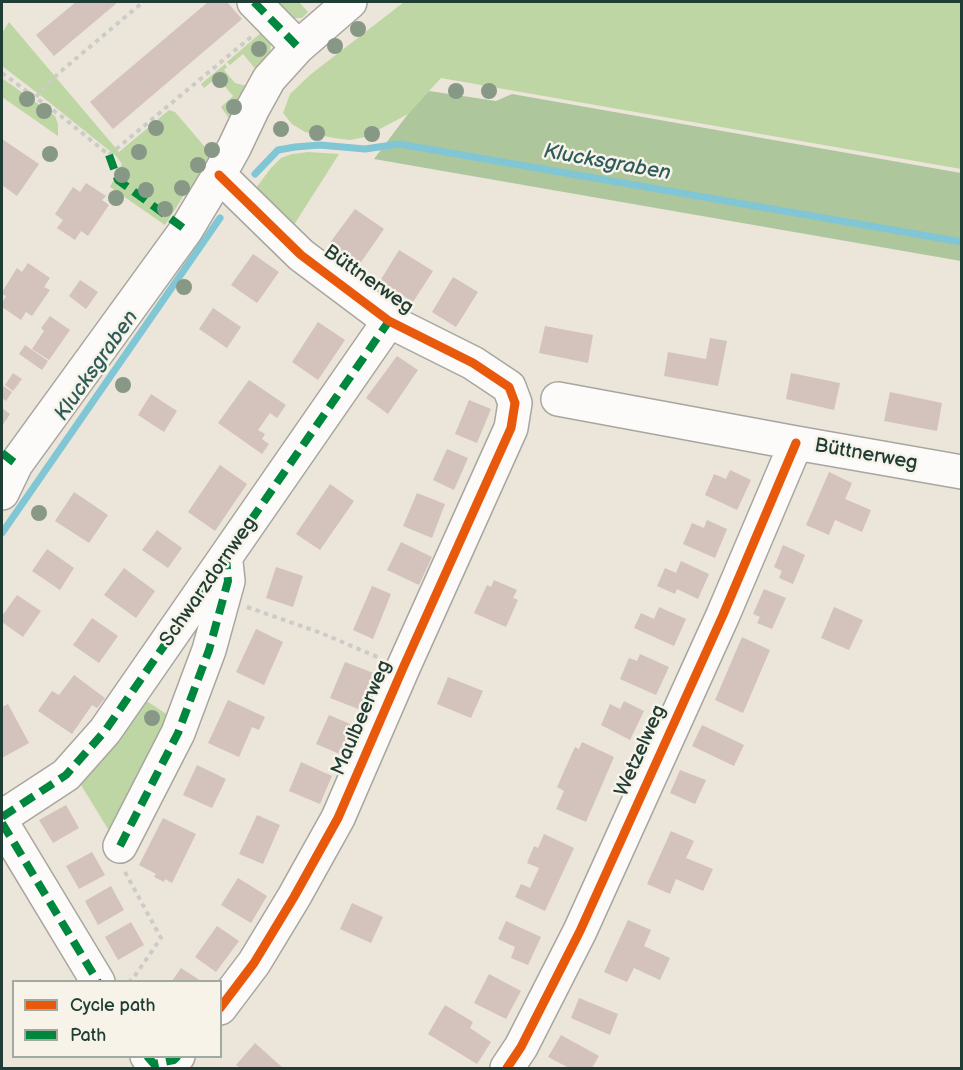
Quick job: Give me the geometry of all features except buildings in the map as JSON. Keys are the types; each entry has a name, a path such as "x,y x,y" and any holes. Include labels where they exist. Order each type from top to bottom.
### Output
{"street":[{"path":"2,493 6,464 186,230 234,148 269,79 298,47 350,2"},
{"path":"262,11 298,47"},
{"name":"Büttnerweg","path":"219,175 301,255 389,321 473,363 509,387 515,403 511,428"},
{"name":"Schwarzdornweg","path":"2,817 66,775 105,731 389,321"},
{"name":"Büttnerweg","path":"558,399 962,472"},
{"name":"Maulbeerweg","path":"222,1005 254,963 338,818 511,428"},
{"name":"Wetzelweg","path":"507,1068 521,1047 580,931 723,615 796,443"},
{"path":"120,846 178,733 209,650 228,581 226,557"},
{"path":"2,823 97,980"},
{"path":"149,1058 154,1064 176,1058"}],"path":[{"path":"36,97 60,72 143,2"},
{"path":"2,73 65,119 109,155 262,11"},
{"path":"223,599 321,633 403,668"},
{"path":"120,846 118,859 161,938 130,980"}],"green space":[{"path":"263,2 299,2 308,12 302,18 291,18"},
{"path":"404,2 961,2 961,169 441,78 408,114 365,137 350,140 334,138 305,132 292,124 283,113 290,94 310,75"},
{"path":"9,22 119,152 169,110 175,112 216,160 194,195 186,192 165,225 110,187 122,164 116,156 2,66 2,33"},
{"path":"263,31 271,41 270,54 257,71 243,54 230,65 227,62"},
{"path":"225,64 227,67 224,70 235,83 247,86 236,116 228,117 221,107 233,96 217,77 204,88 201,84"},
{"path":"2,78 55,116 58,136 2,97"},
{"path":"429,91 496,101 512,94 961,173 961,261 374,159 408,114"},
{"path":"308,152 339,154 292,228 253,192 281,158"},
{"path":"139,696 177,721 117,844 78,780"}],"waterway":[{"name":"Klucksgraben","path":"255,174 278,150 320,145 365,149 399,144 962,242"},
{"name":"Klucksgraben","path":"2,533 220,218"}],"marked path":[{"path":"254,2 298,47"},
{"path":"109,155 118,180 186,230"},
{"path":"2,817 66,775 105,731 389,321"},
{"path":"2,453 16,464"},
{"path":"120,846 178,733 209,650 228,581 226,557"},
{"path":"2,823 97,980"},
{"path":"149,1058 154,1064 176,1058"}],"cycle path":[{"path":"219,175 301,255 389,321 473,363 509,387 515,403 511,428 338,818 254,963 222,1005"},
{"path":"507,1068 521,1047 580,931 723,615 796,443"}]}
